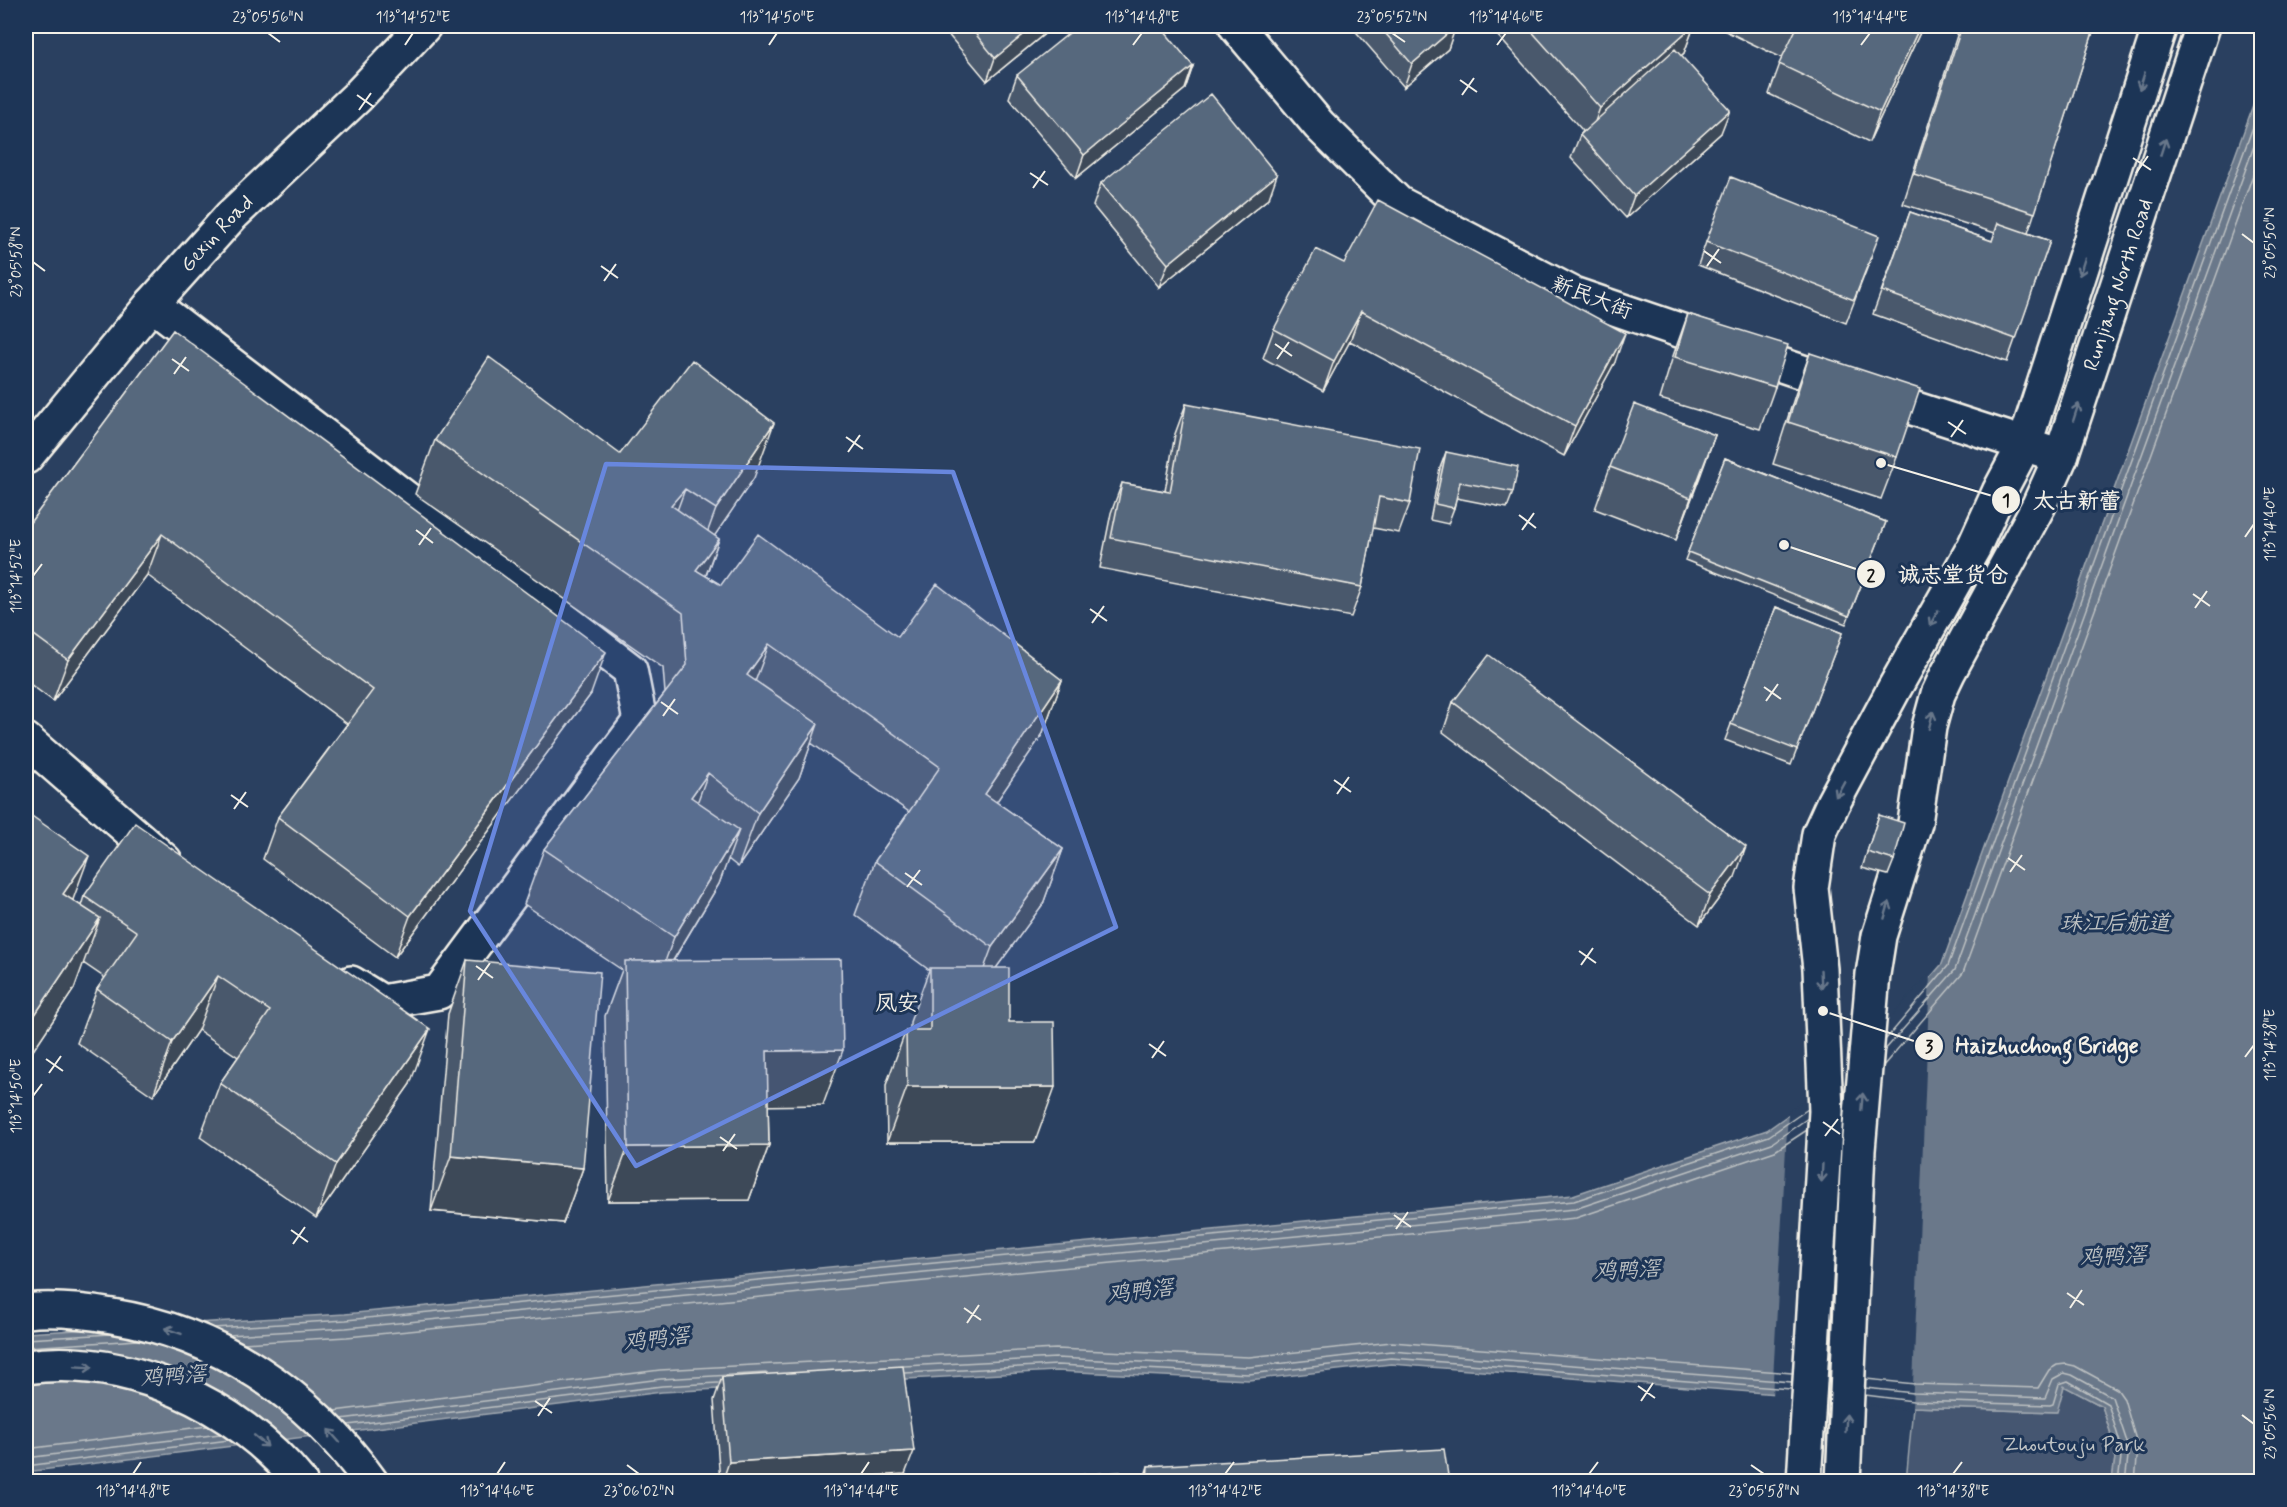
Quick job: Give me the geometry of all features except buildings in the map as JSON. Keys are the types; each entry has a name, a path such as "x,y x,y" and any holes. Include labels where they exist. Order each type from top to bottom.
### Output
{"main road":[{"name":"Gexin Road","path":"26,456 152,304 231,216 357,98 424,26"},
{"name":"新民大街","path":"1236,26 1319,125 1398,203 1573,294 1817,377 2025,442 2061,456"},
{"name":"Runjiang North Road","path":"1804,1482 1826,1112 1820,969 1811,888 1819,834 1833,803 1894,689 1974,547 2025,442 2160,26"},
{"name":"Runjiang North Road","path":"1843,1482 1858,1150 1873,974 1879,936 1915,823 1929,727 1938,694 2039,505 2061,456 2203,26"},
{"path":"152,304 630,670 640,721 439,992 382,1002 323,965"},
{"path":"26,740 186,879"},
{"path":"26,1311 42,1309 87,1311 132,1319 173,1330 214,1347 254,1368 289,1393 324,1425 353,1457 371,1482"},
{"path":"26,1367 40,1365 87,1367 130,1373 170,1387 209,1406 248,1430 282,1458 300,1482"}],"highlighted area":[{"path":"606,464 953,472 1116,927 636,1166 470,911"}],"green space":[{"name":"Zhoutouju Park","path":"2064,1386 2102,1406 2116,1450 2112,1481 1906,1482 1913,1407 2056,1412"}],"water":[{"path":"2261,84 2261,1481 2112,1481 2116,1450 2102,1406 2064,1386 2057,1412 1913,1407 1880,1402 1391,1364 1249,1380 1056,1371 662,1392 26,1472 26,1333 345,1314 1573,1195 1767,1130 1839,1079 1872,1045 1942,964"}],"pier":[{"path":"1930,974 1912,1409 1772,1397 1788,1112 1837,1077"}],"place":[{"name":"太古新蕾","path":"1881,463"},
{"name":"诚志堂货仓","path":"1784,545"},
{"name":"Haizhuchong Bridge","path":"1823,1011"}],"district":[{"name":"凤安","path":"897,1002"}],"water label":[{"name":"珠江后航道","path":"2115,922"},
{"name":"鸡鸭滘","path":"2113,1255"},
{"name":"鸡鸭滘","path":"1627,1269"},
{"name":"鸡鸭滘","path":"1140,1290"},
{"name":"鸡鸭滘","path":"656,1338"},
{"name":"鸡鸭滘","path":"173,1375"}]}
